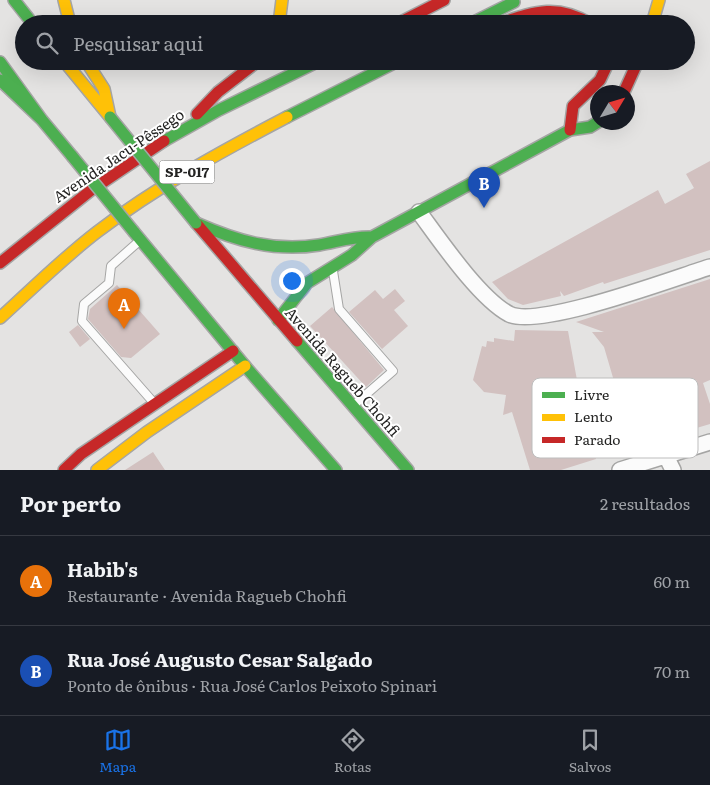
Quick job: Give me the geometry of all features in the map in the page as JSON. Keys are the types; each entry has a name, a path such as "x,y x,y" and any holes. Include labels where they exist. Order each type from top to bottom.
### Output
{"main road":[{"path":"14,0 26,15"},
{"path":"64,0 68,15"},
{"path":"281,15 282,0"},
{"path":"415,15 444,0"},
{"path":"488,15 517,0"},
{"path":"655,15 659,0"},
{"path":"525,15 561,8 580,15"},
{"path":"0,62 42,120 137,236 233,352 336,470"},
{"name":"Avenida Ragueb Chohfi","path":"71,70 196,223 408,470"},
{"path":"92,70 104,89 110,117"},
{"path":"188,126 204,104 245,70"},
{"name":"Avenida Jacu-Pêssego","path":"0,263 47,222 114,173 188,126 301,70"},
{"name":"SP-017","path":"0,318 111,221 203,162 381,70"},
{"path":"570,130 573,106 600,80 605,70"},
{"path":"627,85 634,70"},
{"path":"0,80 42,120"},
{"path":"278,320 294,296 311,280 362,249 372,237 570,130 590,127"},
{"path":"32,224 47,222"},
{"path":"196,223 238,242 278,249 325,244 355,235 372,237"},
{"path":"64,470 81,454 233,352"},
{"path":"97,470 147,432 245,366"}],"street":[{"path":"418,212 486,296 509,314 522,317 576,309 710,267"},
{"path":"698,446 710,442"},
{"path":"620,470 659,458"},
{"path":"667,458 673,470"}],"lane":[{"path":"137,236 111,266 109,282 84,304 82,320 155,404"},
{"path":"332,266 339,308 393,370 352,406"}],"building":[{"path":"710,161 710,250 604,284 603,282 564,296 560,291 561,296 523,305 508,299 492,282 658,190 665,204 694,188 686,174"},
{"path":"710,279 710,380 703,383 710,404 710,424 698,428 698,378 613,378 604,347 592,332 604,332 576,322"},
{"path":"117,285 160,334 131,358 121,357 88,319 90,309"},
{"path":"395,289 405,301 394,310 408,326 382,349 349,312 375,290 383,299"},
{"path":"332,307 384,370 366,387 310,326"},
{"path":"78,325 90,339 80,347 69,332"},
{"path":"515,330 568,331 577,378 532,378 532,458 596,459 561,470 530,470 512,412 503,415 506,395 484,392 473,380 482,346 486,347 487,341 494,342 494,338 514,341"},
{"path":"153,452 165,470 125,470"}],"traffic: fast":[{"path":"14,0 26,15"},
{"path":"488,15 514,2"},
{"path":"0,62 42,120 72,156"},
{"path":"164,141 219,110 301,70"},
{"path":"287,117 380,70"},
{"path":"0,80 42,120"},
{"path":"110,117 196,223"},
{"path":"278,320 307,283 352,255 372,237 570,130 590,127"},
{"path":"72,156 134,232"},
{"path":"196,223 241,240 271,246 302,247 352,238 372,237"},
{"path":"134,232 245,366 336,470"},
{"path":"297,341 408,470"}],"traffic: slow":[{"path":"64,0 68,15"},
{"path":"280,15 282,0"},
{"path":"655,15 659,0"},
{"path":"71,70 110,117"},
{"path":"92,70 104,89 110,117"},
{"path":"0,318 72,252 119,216 190,170 287,117"},
{"path":"97,470 147,432 245,366"}],"traffic: jam":[{"path":"415,15 444,0"},
{"path":"527,15 545,12 572,15"},
{"path":"197,114 218,92 246,70"},
{"path":"570,130 573,106 600,80 605,70"},
{"path":"627,85 634,70"},
{"path":"0,263 90,191 164,141"},
{"path":"196,223 297,341"},
{"path":"64,470 81,454 233,351"}],"place":[{"name":"Rua José Augusto Cesar Salgado","path":"484,208"},
{"name":"Habib's","path":"124,329"}]}
